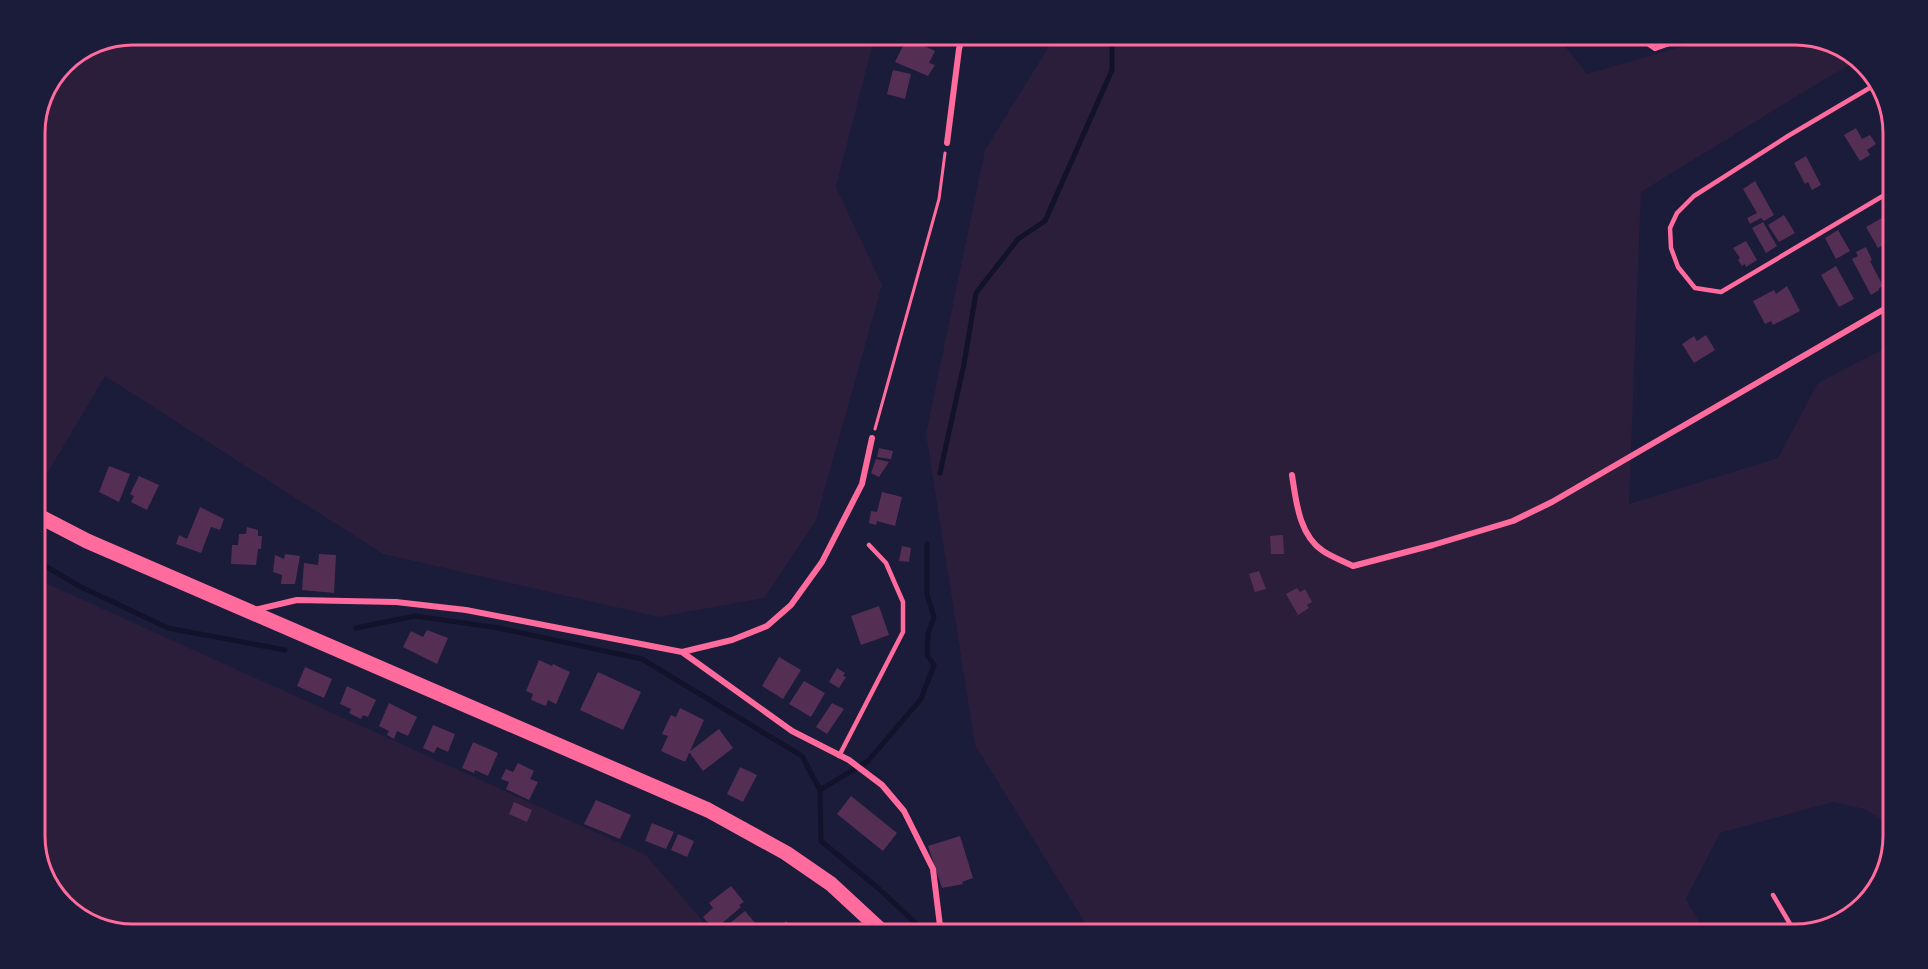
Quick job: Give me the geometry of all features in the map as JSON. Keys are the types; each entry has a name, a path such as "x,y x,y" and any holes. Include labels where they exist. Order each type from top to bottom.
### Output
{"main road":[{"path":"45,519 87,541 708,810 804,865 831,884 874,924"}],"street":[{"path":"947,143 960,45"},
{"path":"1292,476 1297,509 1307,534 1322,550 1342,561 1353,566 1432,545 1513,521 1552,502 1883,310"},
{"path":"248,611 297,600 396,602 466,610 682,652 732,640 768,627 791,605 822,562 862,484 872,438"},
{"path":"682,652 792,731 849,760 882,785 903,811 933,869 940,924"}],"lane":[{"path":"1649,45 1655,49 1666,45"},
{"path":"1870,87 1694,196 1677,213 1670,228 1671,248 1678,267 1695,288 1720,292 1883,196"},
{"path":"839,756 903,632 903,602 886,563 869,545"},
{"path":"1773,895 1790,924"}],"path":[{"path":"872,438 939,199 947,143"}],"shaded area":[{"path":"133,45 872,45 836,187 882,285 816,520 764,598 659,617 383,554 105,376 47,474 45,473 45,127 54,94 63,79 89,57 116,47"},
{"path":"1050,45 1564,45 1587,74 1688,45 1795,45 1823,50 1844,60 1850,65 1641,192 1629,504 1778,458 1818,383 1883,349 1883,820 1864,809 1833,802 1720,833 1686,899 1700,924 1086,924 975,745 926,434 985,150"},
{"path":"45,583 646,855 705,924 133,924 110,921 94,915 75,902 60,885 50,864 45,842"}],"building":[{"path":"904,45 922,45 935,51 929,63 935,65 928,76 895,62"},
{"path":"893,70 911,74 905,99 887,94"},
{"path":"1856,128 1862,139 1870,135 1876,144 1867,150 1870,155 1860,161 1844,135"},
{"path":"1806,156 1821,185 1812,190 1808,182 1805,184 1794,163"},
{"path":"1755,181 1774,215 1764,221 1761,218 1750,224 1747,218 1757,213 1743,189"},
{"path":"1784,215 1795,233 1779,242 1768,225"},
{"path":"1882,218 1883,245 1878,248 1866,227"},
{"path":"1763,222 1777,246 1766,253 1752,228"},
{"path":"1838,230 1850,251 1836,259 1825,238"},
{"path":"1746,241 1757,260 1746,267 1745,264 1742,266 1733,248"},
{"path":"1866,247 1872,260 1870,261 1883,286 1871,295 1852,259 1858,256 1856,252"},
{"path":"1836,266 1854,299 1839,307 1821,275"},
{"path":"1787,286 1800,311 1773,325 1771,321 1765,324 1753,301 1774,290 1776,294"},
{"path":"1706,335 1715,350 1694,363 1682,344 1694,336 1697,341"},
{"path":"879,448 893,451 891,459 877,457"},
{"path":"876,459 889,462 879,477 871,473"},
{"path":"109,466 130,474 119,502 99,492"},
{"path":"139,476 159,485 147,510 131,502 134,496 130,494"},
{"path":"882,492 902,497 895,526 877,521 876,525 869,523 871,511 877,512"},
{"path":"200,507 224,519 220,530 211,527 201,553 176,544 179,535 187,539"},
{"path":"247,527 258,530 258,536 262,536 256,565 231,564 232,545 238,545 239,534 246,534"},
{"path":"1283,535 1284,554 1271,554 1270,536"},
{"path":"902,546 911,548 909,562 899,561"},
{"path":"285,554 300,556 295,584 281,584 282,575 273,572 275,555 284,559"},
{"path":"319,554 336,555 334,593 302,590 304,563 318,565"},
{"path":"1259,571 1266,589 1255,592 1249,574"},
{"path":"1297,588 1300,592 1305,589 1312,602 1307,605 1309,608 1298,615 1286,594"},
{"path":"879,606 889,635 861,645 851,616"},
{"path":"427,630 448,638 437,664 403,647 411,631 423,637"},
{"path":"779,657 801,670 783,699 762,686"},
{"path":"539,660 570,672 556,704 548,700 546,706 531,700 533,694 526,691"},
{"path":"305,667 332,679 324,698 297,686"},
{"path":"837,668 845,673 843,676 846,677 839,688 829,682"},
{"path":"598,672 641,692 623,730 580,710"},
{"path":"804,681 825,693 811,717 789,704"},
{"path":"347,686 376,700 368,717 363,715 361,719 349,713 351,709 340,704"},
{"path":"389,703 417,717 408,736 397,731 394,739 387,735 389,731 379,726"},
{"path":"832,703 844,709 827,734 816,727"},
{"path":"680,708 704,720 685,762 661,751 668,736 662,734 671,715 676,717"},
{"path":"433,725 455,734 448,752 437,747 434,753 423,748"},
{"path":"719,729 733,748 703,771 689,752"},
{"path":"473,742 498,753 488,776 475,770 474,773 462,768"},
{"path":"518,763 534,771 530,779 538,782 529,800 506,789 509,782 501,779 506,769 513,772"},
{"path":"740,767 757,775 743,802 727,794"},
{"path":"851,796 897,833 883,851 837,814"},
{"path":"596,800 631,815 620,839 584,824"},
{"path":"514,802 532,810 527,822 509,814"},
{"path":"652,823 674,832 666,849 645,841"},
{"path":"678,834 694,841 687,857 671,850"},
{"path":"960,836 973,878 962,882 963,884 942,888 928,846"},
{"path":"731,886 744,902 721,924 709,924 703,917 713,908 709,903"},
{"path":"745,911 756,924 731,924"}],"waterway":[{"path":"940,473 964,364 976,293 1018,239 1045,221 1112,70 1112,45"},
{"path":"820,790 868,761 921,699 934,665 927,655 928,634 934,617 927,595 927,544"},
{"path":"45,566 79,586 168,628 285,650"},
{"path":"356,628 415,616 499,628 642,659 802,756 820,790 821,841 878,888 916,924"}]}
